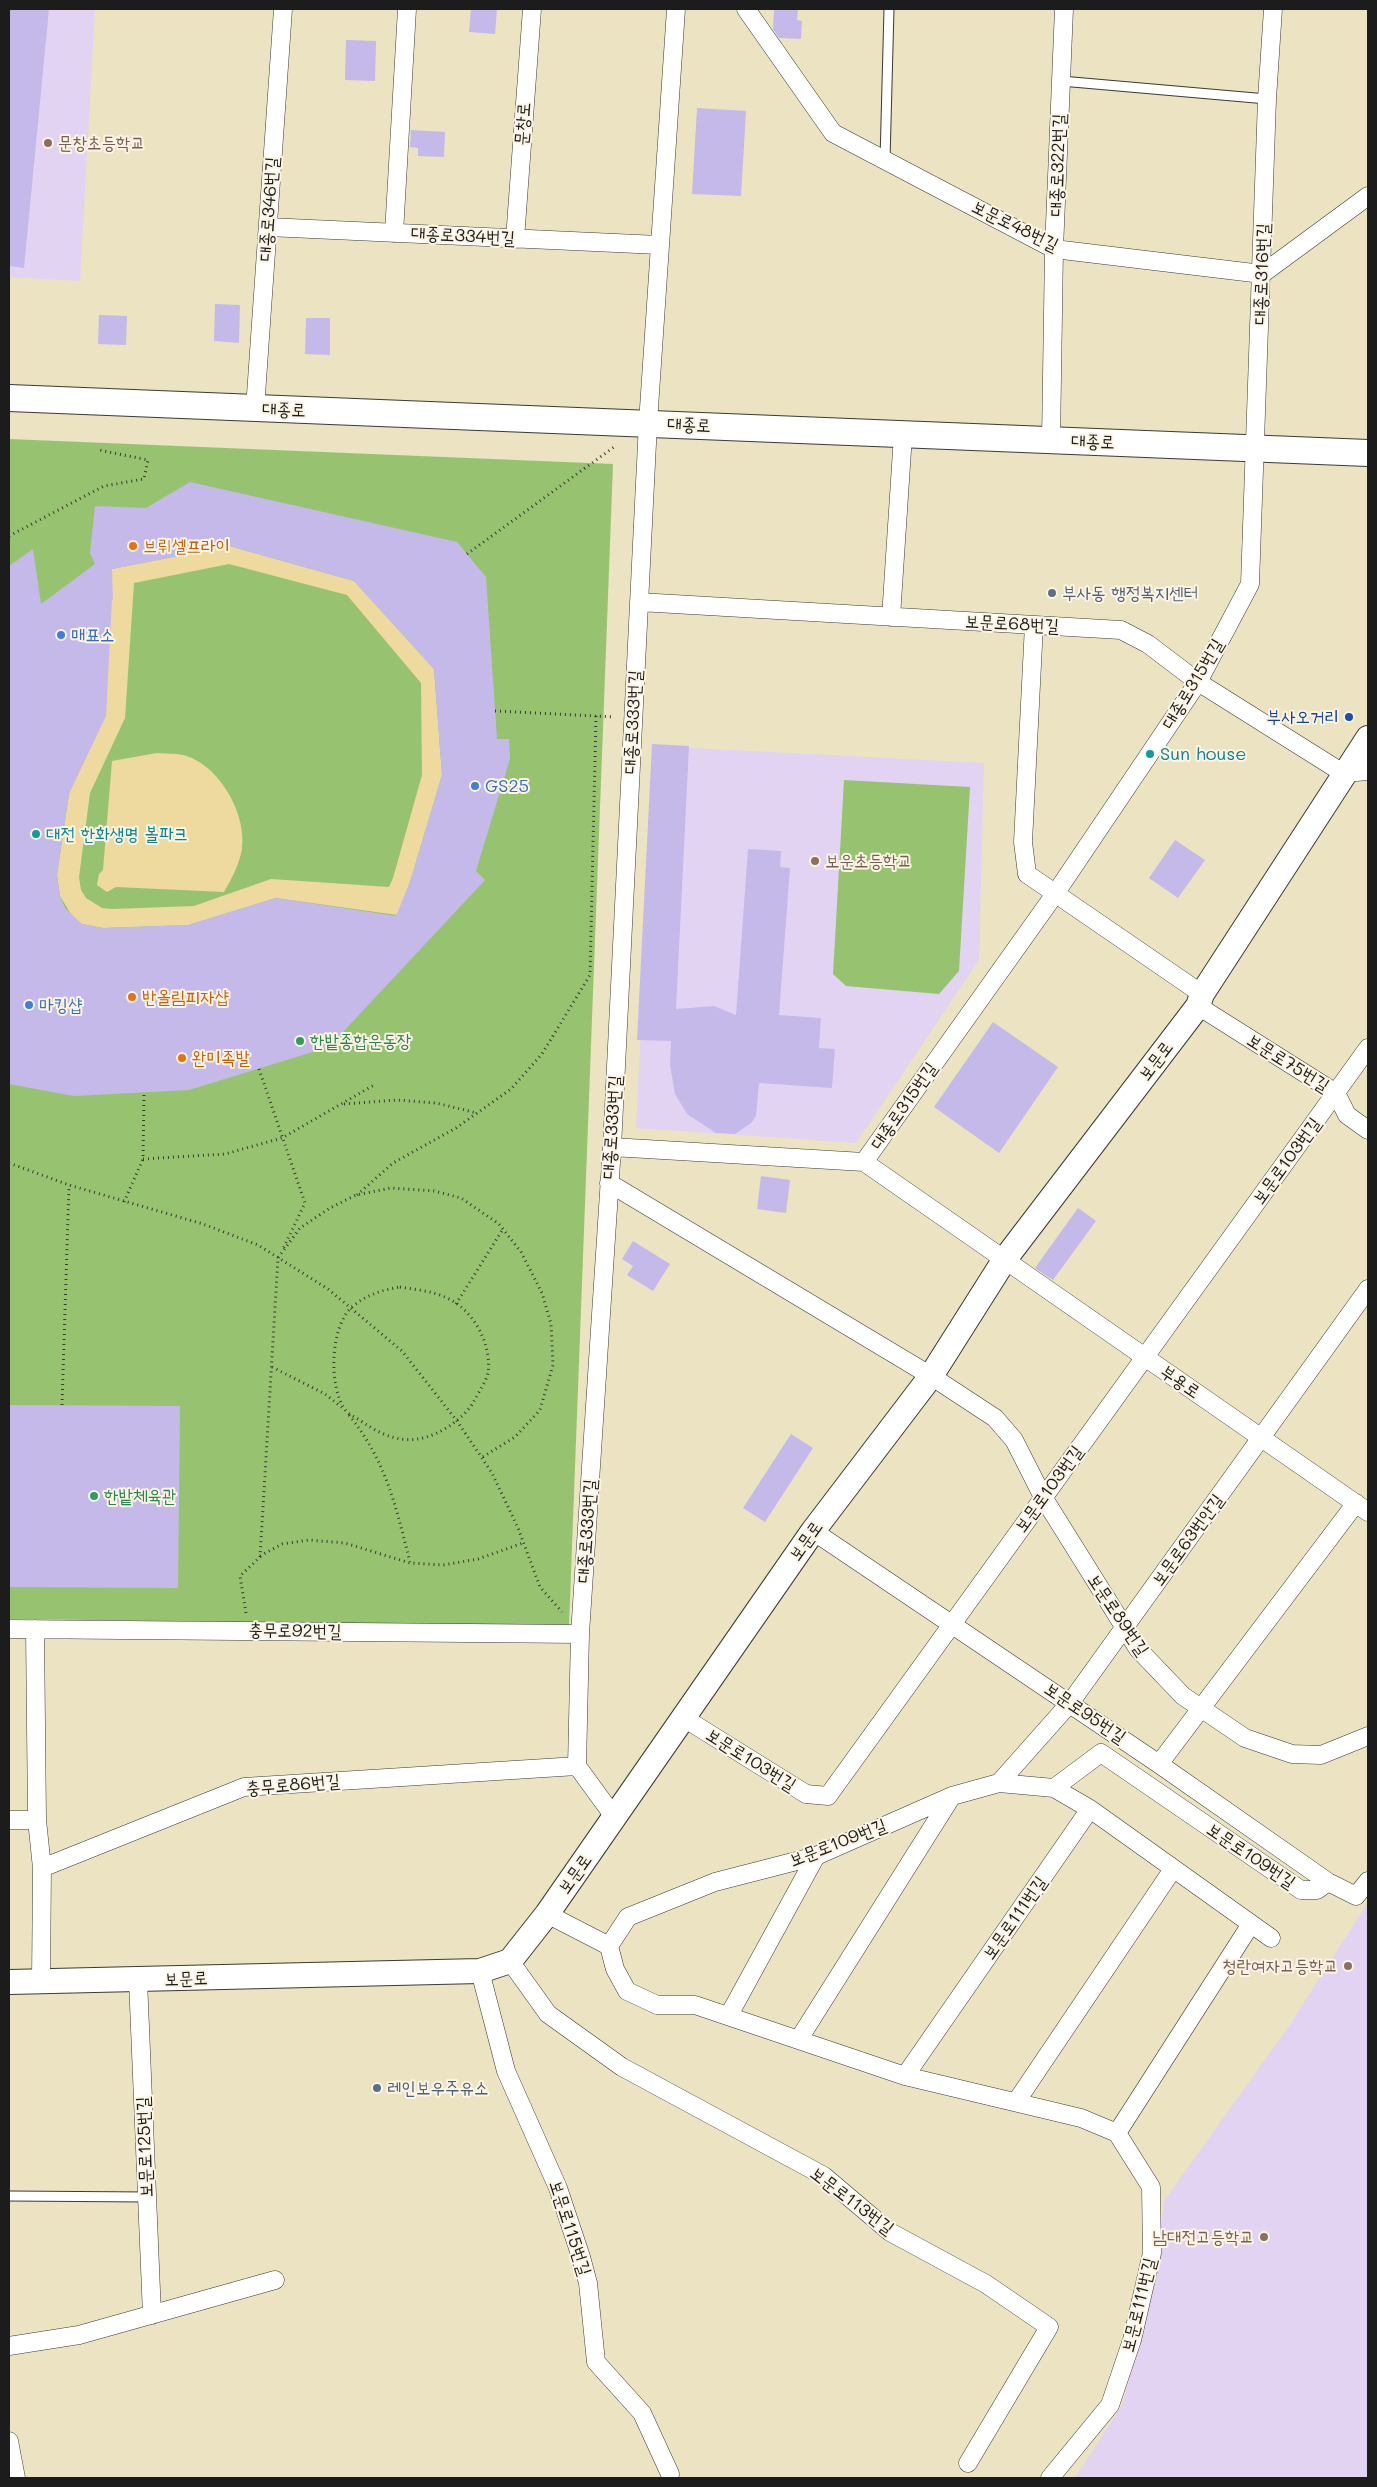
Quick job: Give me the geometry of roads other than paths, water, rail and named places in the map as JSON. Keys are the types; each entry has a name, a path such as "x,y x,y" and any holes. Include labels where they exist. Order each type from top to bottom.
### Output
{"main road":[{"name":"대종로","path":"9,398 1368,453"},
{"name":"보문로","path":"9,1982 480,1971 510,1961 547,1914 615,1818 813,1531 931,1376 1005,1259 1200,1000 1343,773 1368,738"}],"street":[{"name":"대종로346번길","path":"255,409 283,9"},
{"path":"394,233 407,9"},
{"name":"문창로","path":"515,239 532,9"},
{"path":"648,423 676,9"},
{"name":"보문로48번길","path":"746,9 833,133 1054,250 1262,274"},
{"name":"대종로322번길","path":"1051,441 1054,250 1064,9"},
{"name":"대종로316번길","path":"1256,449 1267,99 1273,9"},
{"path":"1262,274 1368,196"},
{"name":"대종로334번길","path":"268,228 659,245"},
{"name":"대종로333번길","path":"576,1766 580,1634 608,1183 612,1148 648,423"},
{"path":"891,617 903,435"},
{"name":"대종로315번길","path":"612,1148 864,1162 1055,894 1198,682 1250,584 1256,449"},
{"name":"보문로68번길","path":"639,602 1121,630 1148,644 1198,682 1343,773"},
{"path":"1034,625 1023,842 1027,874 1055,894"},
{"path":"1343,773 1368,772"},
{"name":"보문로75번길","path":"1055,894 1200,1000 1336,1093 1347,1115 1368,1130"},
{"name":"보문로103번길","path":"684,1718 806,1794 828,1796 1143,1357 1368,1048"},
{"name":"부용로","path":"864,1162 1362,1507 1200,1708 1159,1764"},
{"path":"608,1183 931,1376"},
{"name":"보문로63번안길","path":"999,1783 1070,1704 1368,1289"},
{"name":"보문로89번길","path":"931,1376 995,1418 1014,1440 1043,1497 1138,1649 1183,1696 1245,1738 1292,1754 1321,1755 1368,1736"},
{"name":"보문로95번길","path":"813,1531 1159,1764 1328,1882 1356,1896 1368,1881"},
{"name":"충무로92번길","path":"9,1629 580,1634"},
{"path":"34,1629 37,1820 42,1868 41,1981"},
{"name":"보문로109번길","path":"1054,1788 1101,1753 1301,1890 1317,1890 1328,1882"},
{"path":"576,1766 615,1818"},
{"name":"충무로86번길","path":"42,1868 244,1787 576,1766"},
{"name":"보문로109번길","path":"609,1946 628,1917 715,1882 816,1856 952,1796 999,1783 1054,1788 1090,1810 1271,1938"},
{"path":"799,2039 952,1796"},
{"name":"보문로111번길","path":"905,2076 1090,1810"},
{"path":"9,1820 37,1820"},
{"path":"728,2015 816,1856"},
{"path":"1016,2102 1173,1869"},
{"path":"547,1914 609,1946 615,1970 627,1991 657,2005 695,2005 905,2076 1081,2118 1117,2133 1251,1924"},
{"name":"보문로113번길","path":"510,1961 548,2014 622,2067 824,2176 890,2232 986,2284 1049,2327 968,2463"},
{"name":"보문로115번길","path":"480,1971 506,2071 558,2188 582,2257 588,2283 596,2362 642,2413 670,2474"},
{"name":"보문로125번길","path":"138,1980 152,2314"},
{"name":"보문로111번길","path":"1050,2478 1110,2405 1132,2340 1152,2253 1151,2187 1117,2133"},
{"path":"9,2346 78,2335 275,2280"},
{"path":"9,2440 16,2478"}],"lane":[{"path":"885,160 889,9"},
{"path":"1061,81 1267,99"},
{"path":"9,2196 147,2197"}],"place":[{"name":"문창초등학교","path":"48,143"},
{"name":"브뤼셀프라이","path":"133,546"},
{"name":"부사동 행정복지센터","path":"1052,593"},
{"name":"매표소","path":"61,635"},
{"name":"부사오거리","path":"1349,717"},
{"name":"Sun house","path":"1150,754"},
{"name":"GS25","path":"475,786"},
{"name":"대전 한화생명 볼파크","path":"36,834"},
{"name":"보운초등학교","path":"815,861"},
{"name":"반올림피자샵","path":"132,997"},
{"name":"마킹샵","path":"29,1005"},
{"name":"한밭종합운동장","path":"300,1041"},
{"name":"완미족발","path":"182,1058"},
{"name":"한밭체육관","path":"94,1496"},
{"name":"청란여자고등학교","path":"1348,1966"},
{"name":"레인보우주유소","path":"377,2088"},
{"name":"남대전고등학교","path":"1264,2237"}]}
